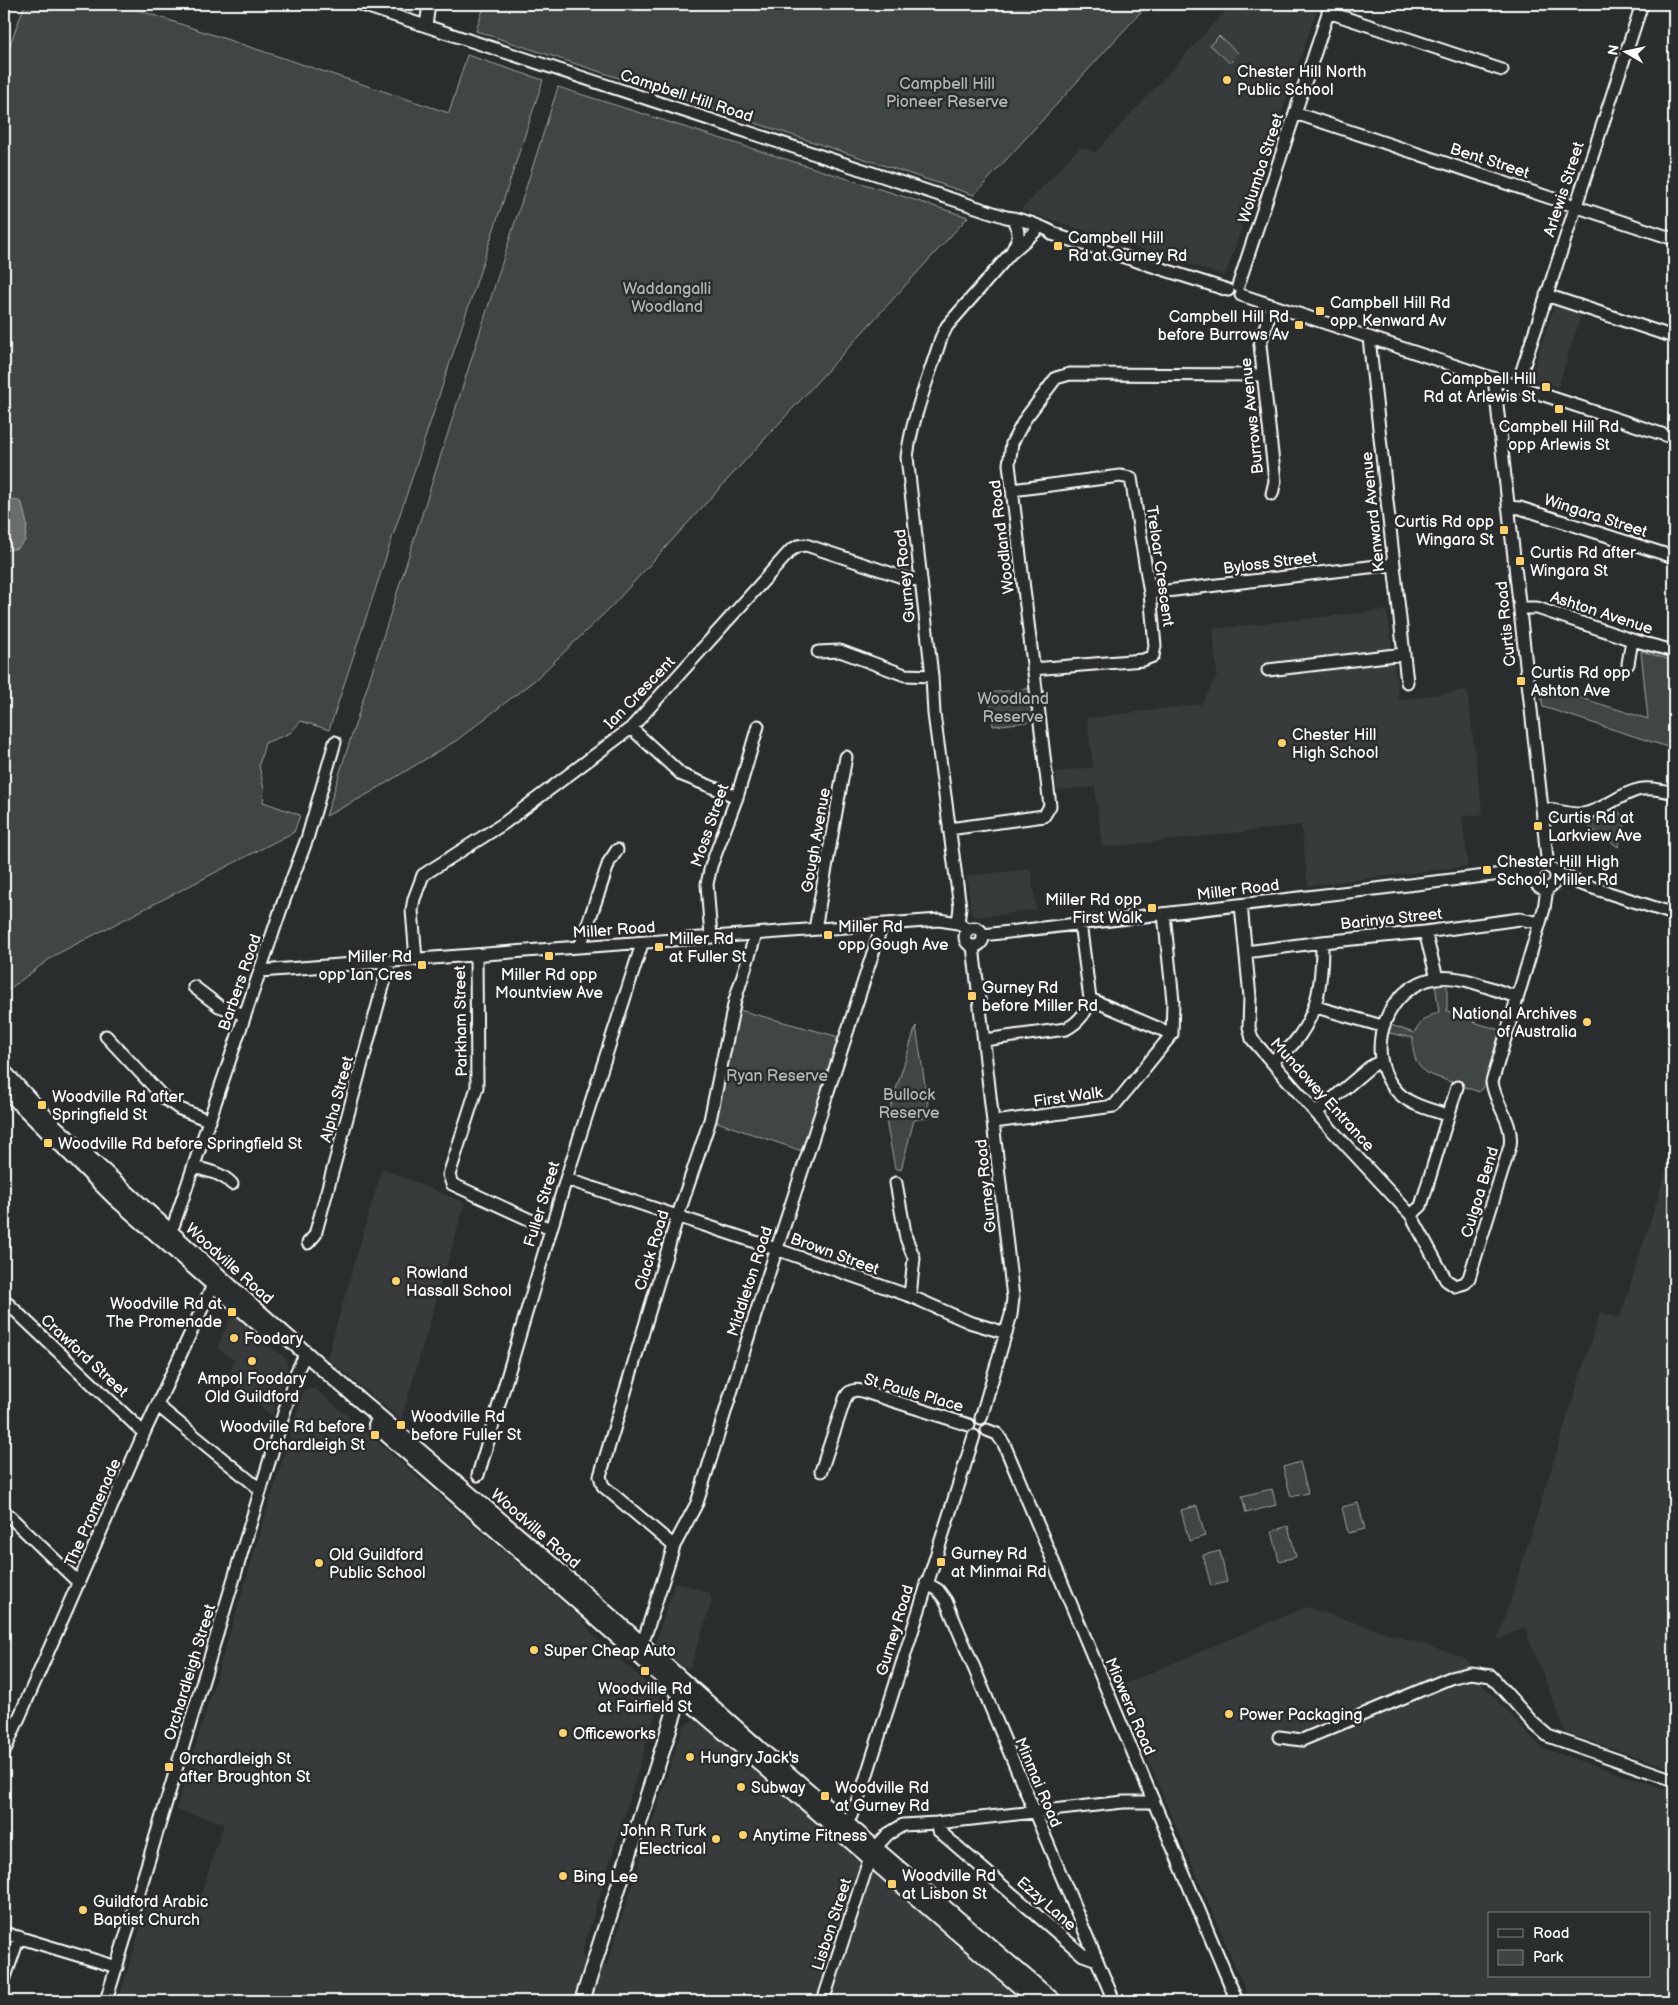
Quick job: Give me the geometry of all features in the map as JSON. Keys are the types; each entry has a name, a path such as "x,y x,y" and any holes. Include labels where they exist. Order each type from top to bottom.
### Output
{"main road":[{"name":"Woodville Road","path":"4,1072 56,1128 304,1357 637,1654 684,1690 873,1852 1054,2001"},
{"name":"Woodville Road","path":"4,1088 115,1198 213,1285 470,1493 639,1643 684,1690"},
{"path":"582,2001 684,1690"},
{"name":"Woodville Road","path":"873,1852 1036,2001"}],"street":[{"name":"Campbell Hill Road","path":"358,4 994,213 1036,231 1058,235 1236,290 1272,305 1369,338 1674,438"},
{"path":"426,26 429,4"},
{"name":"Arlewis Street","path":"1517,386 1574,206 1642,4"},
{"path":"1330,8 1502,70"},
{"name":"Wolumba Street","path":"1236,290 1330,8"},
{"name":"Bent Street","path":"1295,113 1674,240"},
{"name":"Campbell Hill Road","path":"1010,220 1018,218 1058,235"},
{"name":"Gurney Road","path":"1010,220 1018,228 1019,234 1010,254"},
{"name":"Gurney Road","path":"958,923 960,907 934,714 932,676 907,457 909,441 941,338 947,326 1010,254 1036,231"},
{"path":"1546,295 1674,337"},
{"name":"Burrows Avenue","path":"1272,305 1260,345 1274,481 1272,494"},
{"name":"Kenward Avenue","path":"1369,338 1407,682"},
{"name":"Woodland Road","path":"949,829 1044,816 1050,806 1032,669 1009,464 1012,443 1025,418 1056,378 1070,374 1263,376"},
{"name":"Curtis Road","path":"1494,378 1547,859 1539,872"},
{"name":"Treloar Crescent","path":"1012,490 1120,476 1131,478 1135,490 1150,593 1155,646 1154,656 1143,660 1032,669"},
{"name":"Wingara Street","path":"1508,507 1520,508 1674,557"},
{"name":"Ian Crescent","path":"416,959 412,910 414,899 424,875 503,824 631,728 791,550 798,546 806,545 912,580 920,578"},
{"name":"Byloss Street","path":"1150,593 1394,564"},
{"name":"Ashton Avenue","path":"1520,608 1537,608 1632,640 1674,651"},
{"path":"1628,664 1632,640"},
{"path":"818,652 840,651 905,676 932,676"},
{"path":"1268,670 1404,654"},
{"name":"Moss Street","path":"711,937 707,884 711,866 737,797 758,726"},
{"path":"631,728 682,775 737,797"},
{"name":"Barbers Road","path":"169,1231 174,1224 194,1168 260,971 296,873 334,742"},
{"name":"Gough Avenue","path":"815,928 846,757"},
{"path":"1542,808 1581,814 1597,810 1632,791 1642,788 1654,788 1674,793"},
{"path":"580,947 608,862 617,850"},
{"path":"1553,881 1553,868 1539,872 1540,887 1553,881 1575,880 1578,883 1674,914"},
{"name":"Miller Road","path":"983,935 1497,876 1501,874 1539,872"},
{"name":"Culgoa Bend","path":"1446,1280 1451,1285 1460,1286 1469,1278 1510,1146 1511,1130 1492,1082 1553,881"},
{"name":"Mundowey Entrance","path":"1241,906 1250,997 1249,1027 1252,1039 1316,1113 1411,1215 1446,1280"},
{"path":"1090,999 1172,1034 1173,1001 1164,914"},
{"name":"Barinya Street","path":"1246,952 1425,932 1520,919 1540,924"},
{"name":"Miller Road","path":"260,971 476,954 642,944 815,928 940,920 958,923 968,930"},
{"path":"984,1040 1066,1029 1074,1025 1088,1008 1090,999 1080,923"},
{"name":"Middleton Road","path":"639,1643 645,1636 674,1546 697,1503 776,1249 882,925"},
{"path":"978,929 983,935 981,943 973,946 966,940 968,930 978,929"},
{"path":"1425,932 1437,978"},
{"name":"Clack Road","path":"674,1546 602,1486 600,1476 678,1215 710,1120 735,1000 756,934"},
{"path":"1271,1061 1292,1045 1316,1007 1322,971 1322,942"},
{"name":"Fuller Street","path":"478,1475 550,1229 642,944"},
{"name":"Gurney Road","path":"973,946 1013,1298 1011,1315 981,1418"},
{"name":"Parkham Street","path":"476,954 477,1087 449,1175 452,1184 550,1229"},
{"name":"Alpha Street","path":"308,1243 315,1235 390,962"},
{"path":"1447,1115 1413,1104 1403,1098 1394,1089 1386,1076 1381,1061 1380,1045 1382,1026 1393,1005 1417,984 1437,978 1461,980 1517,998"},
{"path":"194,987 219,1006 245,1015"},
{"path":"1316,1007 1382,1026"},
{"name":"First Walk","path":"994,1122 1114,1106 1172,1034"},
{"path":"106,1036 164,1098 180,1109 210,1121"},
{"path":"1316,1113 1370,1067 1381,1061"},
{"path":"1411,1215 1420,1206 1457,1087"},
{"path":"194,1168 218,1174 227,1178 232,1184"},
{"name":"Brown Street","path":"566,1179 776,1249 910,1296 970,1322 1006,1333"},
{"path":"896,1183 906,1238 914,1258 910,1296"},
{"name":"The Promenade","path":"4,1752 7,1736 79,1583 144,1433 213,1285"},
{"name":"Crawford Street","path":"4,1300 144,1433"},
{"name":"Orchardleigh Street","path":"106,2001 261,1490 304,1357"},
{"name":"St Pauls Place","path":"821,1471 848,1388 969,1425"},
{"path":"158,1406 261,1490"},
{"path":"975,1418 981,1418 985,1422 987,1430 980,1437 974,1436 970,1433 969,1425 975,1418"},
{"name":"Miowera Road","path":"987,1430 997,1434 1004,1444 1237,2001"},
{"name":"Gurney Road","path":"843,1826 852,1813 863,1787 974,1436"},
{"path":"4,1511 79,1583"},
{"name":"Minmai Road","path":"926,1583 938,1590 946,1601 1114,2001"},
{"path":"1278,1737 1302,1740 1450,1678 1471,1672 1491,1676 1533,1723 1548,1736 1674,1780"},
{"path":"873,1852 888,1834 903,1825 1123,1802 1154,1802"},
{"name":"Ezzy Lane","path":"936,1823 938,1830 1083,1955 1097,1960"},
{"name":"Lisbon Street","path":"823,2001 873,1852"},
{"path":"4,1933 117,1967"},
{"path":"4,1980 19,1937"}],"shaded area":[{"name":"Chester Hill North Public School","path":"1232,4 1287,4 1316,13 1225,276 1021,210 1080,147 1096,152"},
{"path":"1554,306 1581,315 1558,387 1530,378"},
{"path":"16,500 22,503 27,525 25,541 18,548 4,551 4,504"},
{"name":"Chester Hill High School","path":"1387,610 1399,700 1467,690 1483,815 1462,816 1468,866 1308,886 1301,825 1102,848 1095,787 1057,790 1056,772 1093,767 1087,718 1201,704 1217,676 1213,629"},
{"path":"1031,869 1036,910 977,917 971,914 967,876"},
{"path":"1674,1145 1674,1769 1566,1733 1524,1627 1498,1640 1600,1312 1620,1318"},
{"name":"Rowland Hassall School","path":"382,1168 465,1203 401,1420 327,1358"},
{"path":"232,1314 286,1359 288,1364 272,1416 228,1379 234,1360 217,1348"},
{"path":"304,1389 316,1389 581,1618 593,1635 661,1696 581,1956 607,1965 683,1726 695,1719 1022,2001 118,2001 150,1896 196,1910 224,1823 176,1810"},
{"path":"675,1582 710,1593 712,1601 690,1668 680,1666 655,1644"},
{"path":"1306,1607 1466,1658 1483,1685 1542,1748 1674,1792 1674,2001 1250,2001 1117,1687"}],"green space":[{"path":"25,4 120,4 449,113 467,55 543,80 329,730 301,721 290,733 265,743 259,765 264,790 263,802 300,815 294,832 55,955 4,993 4,61"},
{"name":"Campbell Hill Pioneer Reserve","path":"485,4 1148,4 974,195 476,31"},
{"path":"1219,36 1239,54 1230,63 1210,45"},
{"name":"Waddangalli Woodland","path":"558,87 968,217 610,608 536,679 457,740 368,794 326,816"},
{"path":"1641,651 1674,661 1674,749 1543,707 1540,685 1648,719"},
{"name":"Woodland Reserve","path":"1033,688 1036,721 993,726 989,693"},
{"path":"1616,808 1626,821 1618,847 1583,823 1597,819"},
{"path":"1447,983 1447,1011 1474,1018 1473,1022 1500,1030 1485,1084 1479,1092 1426,1073 1419,1066 1415,1058 1413,1038 1385,1032 1388,1024 1414,1033 1424,1019 1439,1012 1435,984"},
{"name":"Ryan Reserve","path":"739,1010 843,1038 805,1152 714,1121"},
{"name":"Bullock Reserve","path":"916,1026 930,1117 914,1120 901,1170 895,1168 886,1121"},
{"path":"1300,1462 1308,1493 1291,1497 1283,1467"},
{"path":"1272,1489 1276,1505 1246,1513 1242,1496"},
{"path":"1358,1503 1365,1529 1348,1533 1342,1507"},
{"path":"1197,1506 1205,1536 1189,1541 1181,1510"},
{"path":"1288,1526 1296,1557 1279,1561 1272,1531"},
{"path":"1220,1551 1227,1582 1211,1586 1203,1555"}],"place":[{"name":"Chester Hill North Public School","path":"1227,80"},
{"name":"Campbell Hill Rd at Gurney Rd","path":"1058,246"},
{"name":"Campbell Hill Rd opp Kenward Av","path":"1320,311"},
{"name":"Campbell Hill Rd before Burrows Av","path":"1299,325"},
{"name":"Campbell Hill Rd at Arlewis St","path":"1546,387"},
{"name":"Campbell Hill Rd opp Arlewis St","path":"1559,409"},
{"name":"Curtis Rd opp Wingara St","path":"1504,530"},
{"name":"Curtis Rd after Wingara St","path":"1520,561"},
{"name":"Curtis Rd opp Ashton Ave","path":"1521,681"},
{"name":"Chester Hill High School","path":"1282,743"},
{"name":"Curtis Rd at Larkview Ave","path":"1538,826"},
{"name":"Chester Hill High School, Miller Rd","path":"1487,870"},
{"name":"Miller Rd opp First Walk","path":"1152,908"},
{"name":"Miller Rd opp Gough Ave","path":"828,935"},
{"name":"Miller Rd at Fuller St","path":"659,947"},
{"name":"Miller Rd opp Mountview Ave","path":"549,956"},
{"name":"Miller Rd opp Ian Cres","path":"422,965"},
{"name":"Gurney Rd before Miller Rd","path":"972,996"},
{"name":"National Archives of Australia","path":"1587,1022"},
{"name":"Woodville Rd after Springfield St","path":"42,1105"},
{"name":"Woodville Rd before Springfield St","path":"48,1143"},
{"name":"Rowland Hassall School","path":"396,1281"},
{"name":"Woodville Rd at The Promenade","path":"232,1312"},
{"name":"Foodary","path":"234,1338"},
{"name":"Ampol Foodary Old Guildford","path":"252,1361"},
{"name":"Woodville Rd before Fuller St","path":"401,1425"},
{"name":"Woodville Rd before Orchardleigh St","path":"375,1435"},
{"name":"Gurney Rd at Minmai Rd","path":"941,1562"},
{"name":"Old Guildford Public School","path":"319,1563"},
{"name":"Super Cheap Auto","path":"534,1650"},
{"name":"Woodville Rd at Fairfield St","path":"645,1671"},
{"name":"Power Packaging","path":"1229,1714"},
{"name":"Officeworks","path":"563,1733"},
{"name":"Hungry Jack's","path":"690,1757"},
{"name":"Orchardleigh St after Broughton St","path":"169,1767"},
{"name":"Subway","path":"741,1787"},
{"name":"Woodville Rd at Gurney Rd","path":"825,1796"},
{"name":"Anytime Fitness","path":"743,1835"},
{"name":"John R Turk Electrical","path":"716,1839"},
{"name":"Bing Lee","path":"563,1876"},
{"name":"Woodville Rd at Lisbon St","path":"892,1884"},
{"name":"Guildford Arabic Baptist Church","path":"83,1910"}]}
